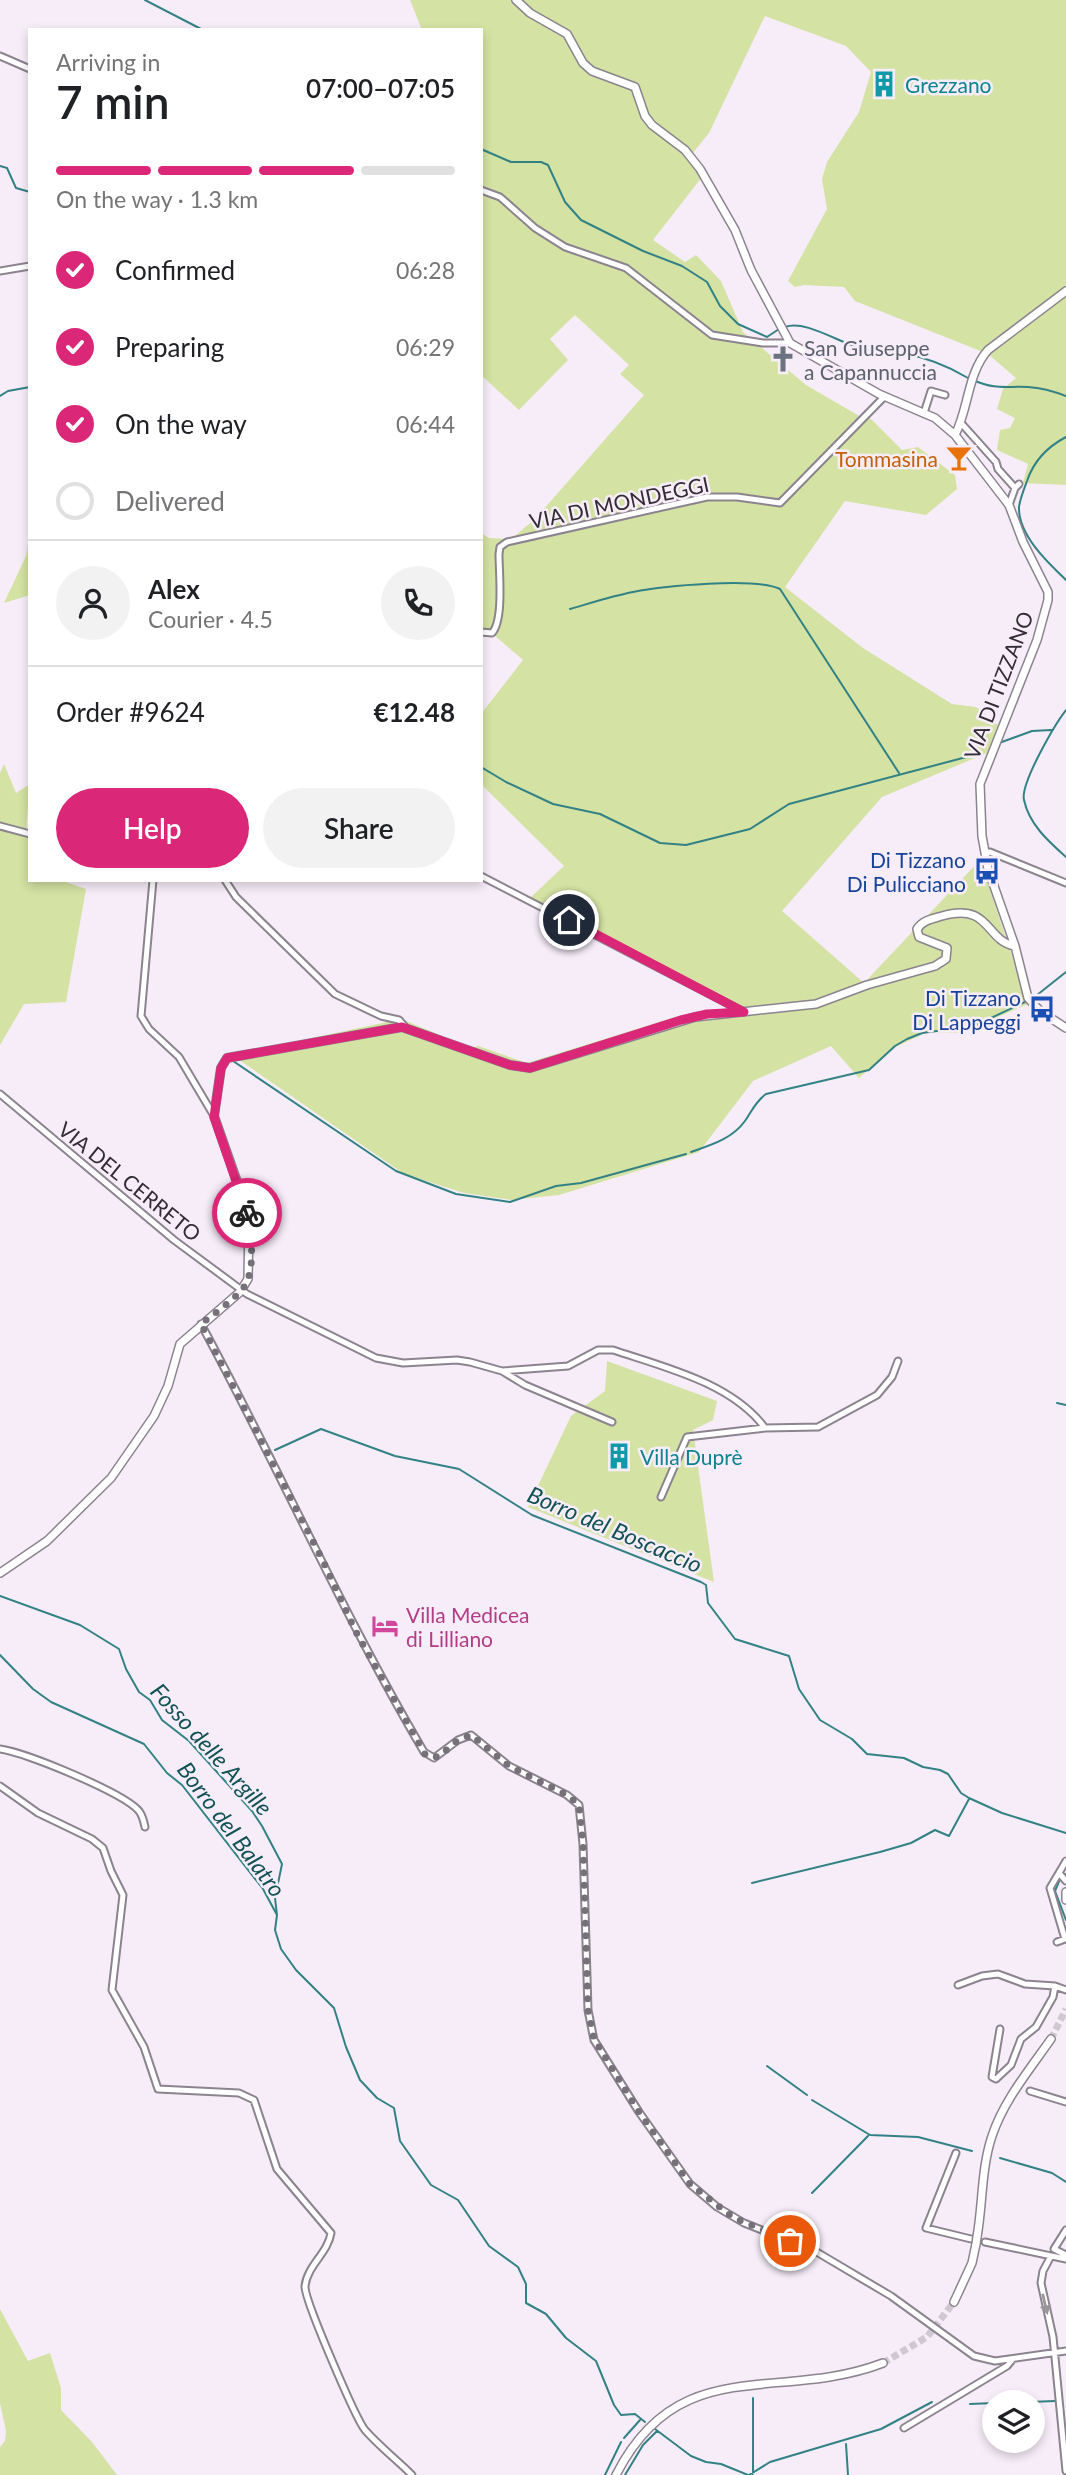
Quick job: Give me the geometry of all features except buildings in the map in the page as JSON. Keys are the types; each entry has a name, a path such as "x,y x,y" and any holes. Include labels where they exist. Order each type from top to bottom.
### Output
{"main road":[{"name":"VIA DI TIZZANO","path":"516,0 530,13 567,34 583,63 592,71 635,86 645,116 652,125 685,150 701,169 735,230 775,320 790,343 884,397 935,418 955,435 1009,505 1023,542 1048,592 1048,600 1037,640 979,784 982,836 1029,1000 1066,1028"},
{"path":"955,435 979,361 988,351 1066,291"},
{"path":"0,1573 47,1541 111,1478 154,1416 168,1386 180,1344 242,1290 249,1274 250,1233 241,1193 214,1116 221,1068 227,1058 405,1028 510,1065 526,1068 688,1018 816,1004 867,985 940,964 947,957 947,948 919,937 917,929 926,921 955,913 967,913 976,917 1014,946"},
{"path":"1066,1892 1066,1900"},
{"path":"954,2302 972,2263 982,2181 995,2129 1016,2090 1051,2039"},
{"path":"616,2475 629,2450 657,2419 693,2398 760,2383 804,2382 856,2372 883,2363"}],"street":[{"path":"0,56 28,68"},
{"path":"483,191 499,197 535,228 565,247 626,268 712,335 763,343 790,343"},
{"path":"0,271 28,266"},
{"path":"924,413 931,391 945,395"},
{"name":"VIA DI MONDEGGI","path":"483,632 492,634 495,630 499,614 499,554 500,547 507,542 707,497 737,497 780,503 884,397"},
{"path":"961,423 996,462 998,469 1017,486 1009,505"},
{"path":"0,826 28,833"},
{"path":"985,853 990,852 1066,883"},
{"path":"483,877 744,1012"},
{"path":"153,882 141,1016 149,1029 179,1057 214,1116"},
{"path":"226,882 236,897 335,994 380,1016 399,1020 405,1028"},
{"name":"VIA DEL CERRETO","path":"0,1094 174,1240 242,1290 376,1358 403,1363 457,1360 502,1371"},
{"path":"201,1324 322,1559 357,1634 424,1752 434,1758 458,1740 471,1735 509,1766 567,1795 579,1805 583,1844 588,2010 592,2035 639,2112 690,2184 734,2218 815,2251 891,2296 974,2356 995,2361 1012,2360 1066,2350"},
{"path":"502,1371 568,1366 598,1350 614,1350 721,1391 754,1415 765,1428"},
{"path":"661,1497 687,1437 765,1428 818,1427 877,1395 892,1377 898,1361"},
{"path":"502,1371 525,1385 612,1422"},
{"path":"0,1749 61,1769 100,1787 139,1811 145,1827"},
{"path":"0,1786 38,1813 92,1839 103,1848 123,1895 112,1990 144,2047 157,2086 160,2089 239,2093 254,2100 277,2169 331,2233 305,2286 306,2296 321,2332 364,2429 412,2475"},
{"path":"1057,1942 1065,1938 1049,1892 1052,1882 1066,1861"},
{"path":"1059,1872 1065,1880"},
{"path":"958,1985 982,1976 998,1974 1025,1984 1055,1986 1066,1990"},
{"path":"1000,2029 992,2070 992,2077 996,2079 1011,2065 1021,2039 1036,2027 1053,1997 1055,1986"},
{"path":"1030,2091 1066,2102"},
{"path":"956,2154 926,2228 975,2240"},
{"path":"1066,2230 1055,2249 1066,2257"},
{"path":"985,2242 1066,2257"},
{"path":"1051,2256 1041,2283 1053,2337 1066,2471"},
{"path":"904,2428 1007,2366 1012,2360"}],"green space":[{"path":"410,0 1066,0 1066,485 1023,483 1028,464 997,450 1000,430 1010,428 1015,418 997,409 1003,389 1016,378 988,354 855,301 844,287 795,287 788,281 827,209 822,179 827,162 859,112 871,72 846,46 765,16 709,133 692,154 702,177 653,240 685,262 696,255 721,281 743,332 806,385 861,417 871,419 902,450 918,447 955,475 957,489 926,515 845,501 785,587 863,648 952,704 976,707 998,725 987,753 882,797 782,911 864,983 980,860 1028,1004 961,1033 928,1032 893,1048 859,1078 831,1046 753,1081 699,1152 559,1195 511,1200 464,1193 404,1174 232,1055 401,1019 472,1048 478,1046 527,1063 678,1016 742,1008 530,898 564,866 483,786 483,711 523,660 494,635 497,630 483,631 483,534 489,538 511,539 535,519 644,395 620,374 629,365 575,315 550,339 568,360 519,410 483,377 483,28 421,28"},
{"path":"28,544 28,596 4,603 26,556"},
{"path":"4,764 16,793 28,785 28,882 66,882 86,889 66,1002 24,1004 0,1045 0,773"},
{"path":"607,1361 717,1401 713,1420 693,1430 714,1582 528,1507 571,1416 605,1391"},
{"path":"0,2309 28,2361 50,2353 61,2388 61,2410 92,2442 117,2475 0,2475 0,2447 5,2441 6,2431 0,2403"}],"waterway":[{"path":"145,0 199,28"},
{"path":"483,150 511,162 541,162 548,165 565,202 581,220 643,251 682,266 707,282 720,306 738,324 767,337 779,329"},
{"path":"0,166 7,168 16,188 28,191"},
{"path":"785,327 803,326 863,349 919,357 968,378"},
{"path":"973,380 994,386 1038,388 1066,396"},
{"path":"0,396 8,391 28,387"},
{"path":"1066,437 1037,460 1019,507 1023,528 1029,538 1066,580"},
{"path":"570,609 633,592 665,587 730,583 768,585 780,589 899,773"},
{"path":"1066,710 1047,740 1024,792 1030,817 1046,838 1066,857"},
{"path":"999,743 1032,731 1051,730"},
{"path":"483,768 553,804 600,814 660,843 686,845 750,829 789,804 974,755"},
{"path":"1032,999 1066,972"},
{"path":"691,1152 721,1141 734,1132 766,1094 869,1070 895,1046 907,1039 922,1033 974,1026 1027,1001"},
{"path":"233,1061 396,1171 456,1194 510,1202 556,1186 581,1183 686,1154"},
{"path":"1057,1403 1066,1405"},
{"name":"Borro del Boscaccio","path":"275,1450 321,1429 395,1456 459,1469 532,1515 701,1582 706,1585 708,1603 735,1639 789,1656 799,1689 820,1720 852,1739 867,1754 904,1758 923,1767 940,1770 948,1774 961,1793 969,1798 1002,1813 1066,1833"},
{"name":"Fosso delle Argille","path":"0,1596 80,1625 119,1649 139,1692 150,1700 162,1720 189,1741 252,1811 262,1826 282,1864 275,1898 277,1915"},
{"name":"Borro del Balatro","path":"0,1655 33,1689 51,1702 144,1744 167,1773 182,1785 263,1889 277,1915 275,1930 281,1949 296,1970 334,2008 360,2080 377,2098 394,2108 400,2141 431,2185 458,2200 489,2246 518,2267 526,2284 526,2303 546,2314 566,2338 596,2361 614,2405 621,2415 635,2414 645,2422"},
{"path":"752,1883 880,1852 911,1843 935,1830 949,1836 969,1799"},
{"path":"1060,1879 1055,1891 1066,1920"},
{"path":"767,2066 807,2095"},
{"path":"812,2100 870,2135 918,2137 972,2151"},
{"path":"812,2193 868,2136"},
{"path":"1000,2158 1052,2173 1066,2182"},
{"path":"753,2398 753,2474"},
{"name":"Borro del Balatro","path":"1045,2401 1055,2401"},
{"name":"Borro del Balatro","path":"749,2475 770,2462 881,2429 932,2402"},
{"name":"Borro del Balatro","path":"970,2404 982,2404"},
{"path":"624,2438 640,2420"},
{"name":"Borro del Balatro","path":"655,2429 691,2456 748,2475"},
{"path":"625,2475 643,2445 657,2431"},
{"path":"605,2475 621,2442"},
{"path":"846,2444 848,2475"}],"tunnel":[{"path":"1051,2039 1066,2009"},
{"path":"883,2363 927,2337 954,2302"}],"way so far":[{"path":"247,1213 250,1233 248,1279 240,1292 201,1324 322,1559 357,1634 426,1756 438,1757 458,1740 471,1735 509,1766 567,1795 579,1805 583,1844 588,2010 594,2039 639,2112 690,2184 734,2218 790,2241"}],"place":[{"name":"Grezzano","path":"884,84"},
{"name":"San Giuseppe a Capannuccia","path":"783,359"},
{"name":"Tommasina","path":"959,458"},
{"name":"Di Tizzano Di Pulicciano","path":"987,871"},
{"name":"Di Tizzano Di Lappeggi","path":"1042,1009"},
{"name":"Villa Duprè","path":"619,1456"},
{"name":"Villa Medicea di Lilliano","path":"385,1626"}],"route":[{"path":"247,1213 214,1117 221,1068 227,1058 402,1027 510,1065 530,1068 681,1020 707,1014 744,1012 569,920"}]}
